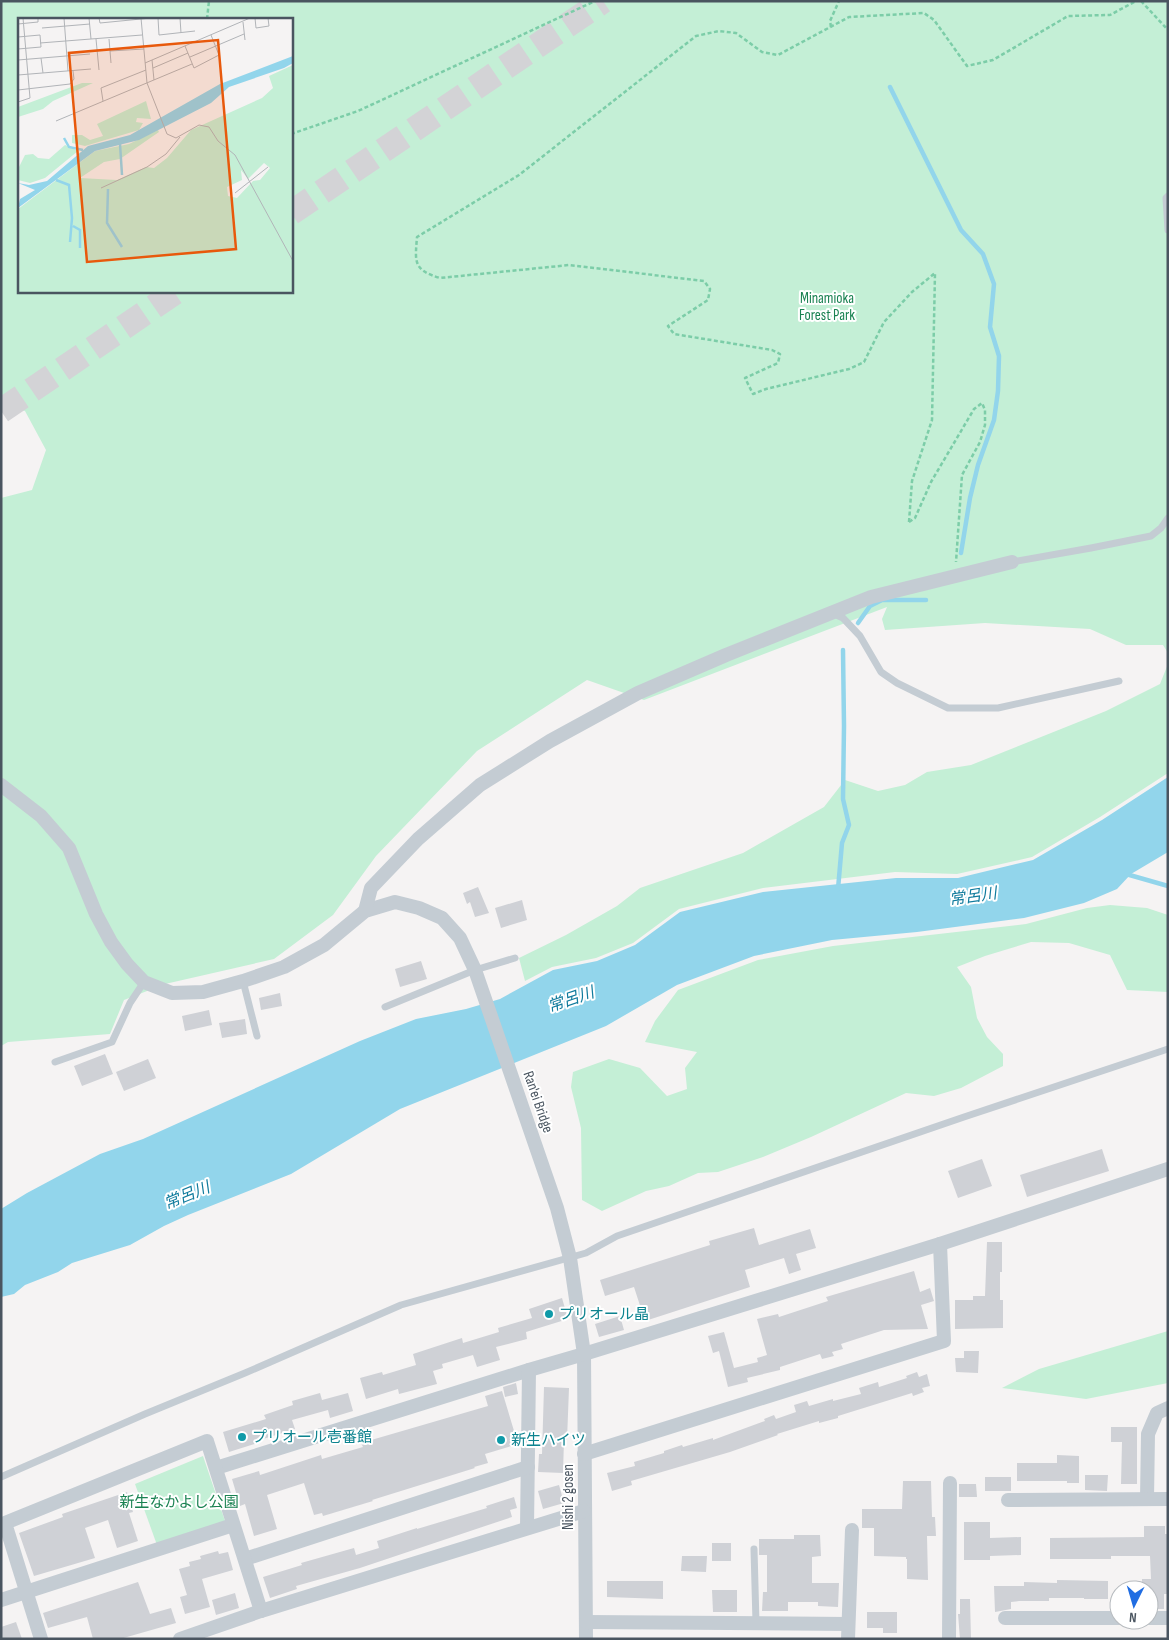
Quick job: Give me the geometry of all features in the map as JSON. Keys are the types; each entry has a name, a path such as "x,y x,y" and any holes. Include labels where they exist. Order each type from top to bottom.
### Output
{"street":[{"path":"1,785 41,816 69,848 96,914 111,942 144,982 172,993 203,992 284,967 324,945 365,911 371,888 418,839 480,785 550,741 638,693 871,597 1012,562"},
{"name":"Ran'ei Bridge","path":"365,911 395,902 419,908 442,918 460,938 477,974 565,1236"},
{"path":"216,1468 940,1244 1168,1168"},
{"name":"Nishi 2 gosen","path":"565,1236 584,1354 586,1639"},
{"path":"584,1454 944,1342 940,1244"},
{"path":"527,1528 529,1370"},
{"path":"1147,1499 1148,1434 1157,1413 1168,1408"},
{"path":"41,1639 5,1523 207,1440 261,1612"},
{"path":"245,1559 528,1467"},
{"path":"949,1639 950,1483"},
{"path":"1008,1500 1168,1499"},
{"path":"180,1639 584,1511"},
{"path":"1,1600 233,1526"},
{"path":"848,1639 852,1530"},
{"path":"1006,1618 1109,1618"},
{"path":"586,1622 848,1624"}],"lane":[{"path":"1168,196 1166,198 1168,230"},
{"path":"1012,562 1151,536 1161,528 1168,518"},
{"path":"831,613 843,618 860,636 881,672 897,683 948,708 998,708 1120,681"},
{"path":"385,1007 477,974 515,958"},
{"path":"243,981 257,1036"},
{"path":"55,1062 112,1042 130,1004 144,982"},
{"path":"1,1478 145,1414 246,1373 401,1305 586,1253 627,1233 1168,1049"},
{"path":"754,1549 756,1623"}],"path":[{"path":"207,18 209,1"},
{"path":"292,134 358,111 595,1"},
{"path":"831,28 830,21 839,1"},
{"path":"955,576 962,475 980,442 985,425 985,410 982,403 974,409 931,482 915,518 909,522 912,481 932,420 935,273 912,292 884,322 864,362 849,369 766,389 753,394 744,378 778,363 780,354 772,350 674,334 668,326 708,300 710,289 704,281 569,265 440,278 425,274 416,260 417,237 519,176 696,36 719,31 736,33 762,52 778,55 849,17 924,13 934,20 967,66 993,60 1068,16 1110,15 1136,1"},
{"path":"1141,1 1168,30"}],"green space":[{"name":"Minamioka Forest Park","path":"1,1 1168,1 1168,653 1163,645 1126,645 1090,629 985,623 885,630 882,619 887,607 644,700 587,680 477,751 376,856 333,915 274,959 165,984 124,1000 110,1034 8,1042 1,1046 1,498 32,490 46,450 25,411 1,404"},
{"path":"1168,664 1168,773 1100,817 1032,857 957,874 895,872 763,888 679,909 633,943 596,958 552,967 525,981 519,958 566,935 617,906 640,888 743,853 824,807 845,780 878,791 905,785 927,772 971,765 1106,711 1160,684"},
{"path":"1110,905 1147,908 1168,915 1168,992 1127,990 1110,955 1069,943 1031,942 985,956 957,967 971,987 977,1018 987,1037 1003,1054 1003,1066 961,1088 934,1096 906,1093 763,1157 718,1172 698,1173 669,1186 646,1191 602,1211 582,1200 581,1128 571,1087 573,1072 609,1059 640,1068 667,1096 687,1089 685,1068 697,1052 645,1042 655,1021 678,990 758,960 833,946 1026,924 1087,908"},
{"path":"1168,1331 1168,1383 1086,1399 1002,1388 1039,1369"},
{"name":"新生なかよし公園","path":"203,1456 225,1521 157,1545 135,1484"}],"water":[{"name":"常呂川","path":"1168,777 1168,852 1131,874 1117,889 1084,903 1024,918 917,932 832,940 754,956 677,985 606,1026 400,1109 291,1174 188,1215 130,1245 72,1263 58,1272 25,1285 14,1294 1,1297 1,1209 100,1154 143,1139 360,1041 416,1019 466,1009 500,999 553,970 597,961 635,945 680,912 763,892 896,878 958,878 1033,860 1102,820"}],"building":[{"path":"478,887 489,913 475,917 470,902 467,904 463,893"},
{"path":"522,900 527,920 501,928 495,908"},
{"path":"421,961 427,979 400,987 395,969"},
{"path":"280,993 282,1006 261,1010 259,998"},
{"path":"209,1010 212,1025 185,1031 182,1016"},
{"path":"245,1019 247,1034 222,1038 219,1023"},
{"path":"105,1054 113,1074 82,1086 74,1066"},
{"path":"148,1059 156,1078 124,1091 116,1072"},
{"path":"1102,1149 1109,1171 1027,1197 1020,1175"},
{"path":"982,1159 992,1186 958,1198 948,1171"},
{"path":"754,1228 759,1245 810,1229 816,1248 796,1254 801,1270 789,1274 784,1258 745,1270 750,1287 645,1321 634,1287 605,1296 600,1280 710,1245 709,1241"},
{"path":"987,1242 1002,1242 1000,1300 1003,1300 1003,1328 955,1329 955,1300 973,1300 973,1296 985,1296"},
{"path":"914,1271 920,1292 930,1288 934,1301 921,1305 928,1329 884,1330 841,1344 843,1349 832,1352 834,1356 822,1359 820,1354 780,1367 780,1370 747,1378 748,1382 728,1387 719,1351 713,1353 708,1336 724,1332 734,1368 758,1362 757,1358 767,1355 757,1319 778,1314 779,1317 828,1301 826,1297"},
{"path":"562,1298 568,1319 526,1332 527,1339 496,1347 500,1360 477,1367 473,1355 442,1364 443,1368 433,1371 437,1384 399,1394 398,1389 366,1399 360,1378 382,1372 383,1375 416,1365 413,1354 462,1338 463,1343 499,1332 498,1328 532,1318 529,1309"},
{"path":"620,1316 624,1330 599,1337 595,1324"},
{"path":"964,1351 979,1351 978,1373 956,1372 955,1358 964,1358"},
{"path":"917,1372 919,1377 927,1374 930,1386 922,1388 924,1392 913,1396 912,1393 838,1416 838,1418 819,1423 819,1421 777,1434 730,1452 631,1481 632,1485 612,1491 607,1473 635,1466 634,1462 664,1453 664,1451 682,1445 683,1447 713,1438 713,1440 765,1421 764,1419 774,1415 776,1419 796,1412 794,1405 807,1401 809,1406 861,1394 859,1388 878,1382 879,1387 907,1378 906,1376"},
{"path":"516,1383 518,1394 505,1397 503,1387"},
{"path":"544,1387 569,1388 567,1440 564,1440 563,1473 538,1472 539,1454 542,1454"},
{"path":"502,1391 518,1444 485,1454 488,1463 323,1516 322,1513 314,1515 304,1483 267,1495 277,1529 254,1536 245,1504 240,1506 232,1479 259,1471 260,1475 321,1455 322,1459 363,1447 361,1443 488,1406 485,1396"},
{"path":"320,1393 322,1400 348,1393 353,1411 330,1418 328,1410 292,1420 295,1429 229,1452 223,1432 266,1419 264,1415 293,1405 292,1401"},
{"path":"1111,1427 1137,1427 1137,1484 1121,1484 1122,1442 1111,1442"},
{"path":"1057,1455 1079,1456 1079,1483 1067,1483 1067,1481 1017,1481 1017,1463 1057,1463"},
{"path":"1085,1475 1108,1475 1107,1491 1085,1490"},
{"path":"985,1477 1011,1477 1011,1491 985,1491"},
{"path":"903,1481 931,1481 932,1517 935,1517 936,1536 927,1536 928,1580 907,1579 906,1557 874,1556 874,1528 862,1528 862,1509 902,1509"},
{"path":"959,1484 976,1484 977,1497 959,1497"},
{"path":"559,1485 564,1503 543,1509 538,1491"},
{"path":"127,1492 133,1512 129,1513 138,1541 117,1548 108,1520 85,1528 95,1558 34,1576 19,1533 63,1517 62,1514"},
{"path":"514,1497 517,1508 510,1510 512,1517 360,1568 296,1586 297,1589 270,1598 263,1577 302,1565 301,1563 354,1548 356,1555 379,1548 377,1541 487,1508 486,1506"},
{"path":"964,1522 990,1522 990,1538 1021,1537 1021,1555 990,1556 990,1560 964,1560"},
{"path":"1144,1526 1165,1526 1165,1534 1168,1534 1168,1594 1164,1594 1164,1609 1159,1609 1159,1580 1142,1580 1151,1579 1150,1556 1111,1556 1111,1559 1050,1559 1050,1538 1144,1537"},
{"path":"794,1535 820,1535 821,1556 812,1557 812,1583 839,1583 838,1607 818,1606 818,1602 788,1602 788,1611 762,1611 763,1592 767,1592 767,1555 759,1555 759,1539 794,1539"},
{"path":"712,1543 731,1543 731,1561 712,1561"},
{"path":"218,1551 219,1554 228,1552 233,1570 202,1579 210,1607 185,1614 180,1597 187,1595 179,1569 190,1566 189,1562 201,1559 200,1556"},
{"path":"682,1556 707,1556 706,1572 681,1571"},
{"path":"1057,1580 1108,1581 1108,1599 1049,1598 1049,1601 1019,1601 1011,1602 1011,1609 995,1612 994,1586 1024,1586 1024,1582 1057,1583"},
{"path":"607,1581 663,1581 663,1599 607,1597"},
{"path":"138,1582 150,1614 171,1608 176,1623 120,1639 93,1639 87,1617 48,1628 43,1613"},
{"path":"712,1590 737,1590 737,1612 713,1612"},
{"path":"235,1593 239,1608 216,1615 212,1600"},
{"path":"960,1599 970,1599 971,1639 960,1639 958,1614 960,1614"},
{"path":"867,1612 897,1612 897,1633 883,1633 883,1628 867,1628"},
{"path":"16,1622 22,1639 1,1639 1,1627"}],"waterway":[{"path":"890,87 961,230 983,254 994,284 990,327 999,356 998,391 994,420 978,465 970,498 961,553"},
{"path":"858,623 870,606 882,600 926,600"},
{"path":"838,889 842,843 849,825 843,799 843,650"},
{"path":"1126,874 1168,886"}],"tunnel":[{"path":"292,212 603,1"},
{"path":"1,411 176,292"}],"place":[{"name":"プリオール晶","path":"549,1314"},
{"name":"プリオール壱番館","path":"242,1437"},
{"name":"新生ハイツ","path":"501,1440"}]}
